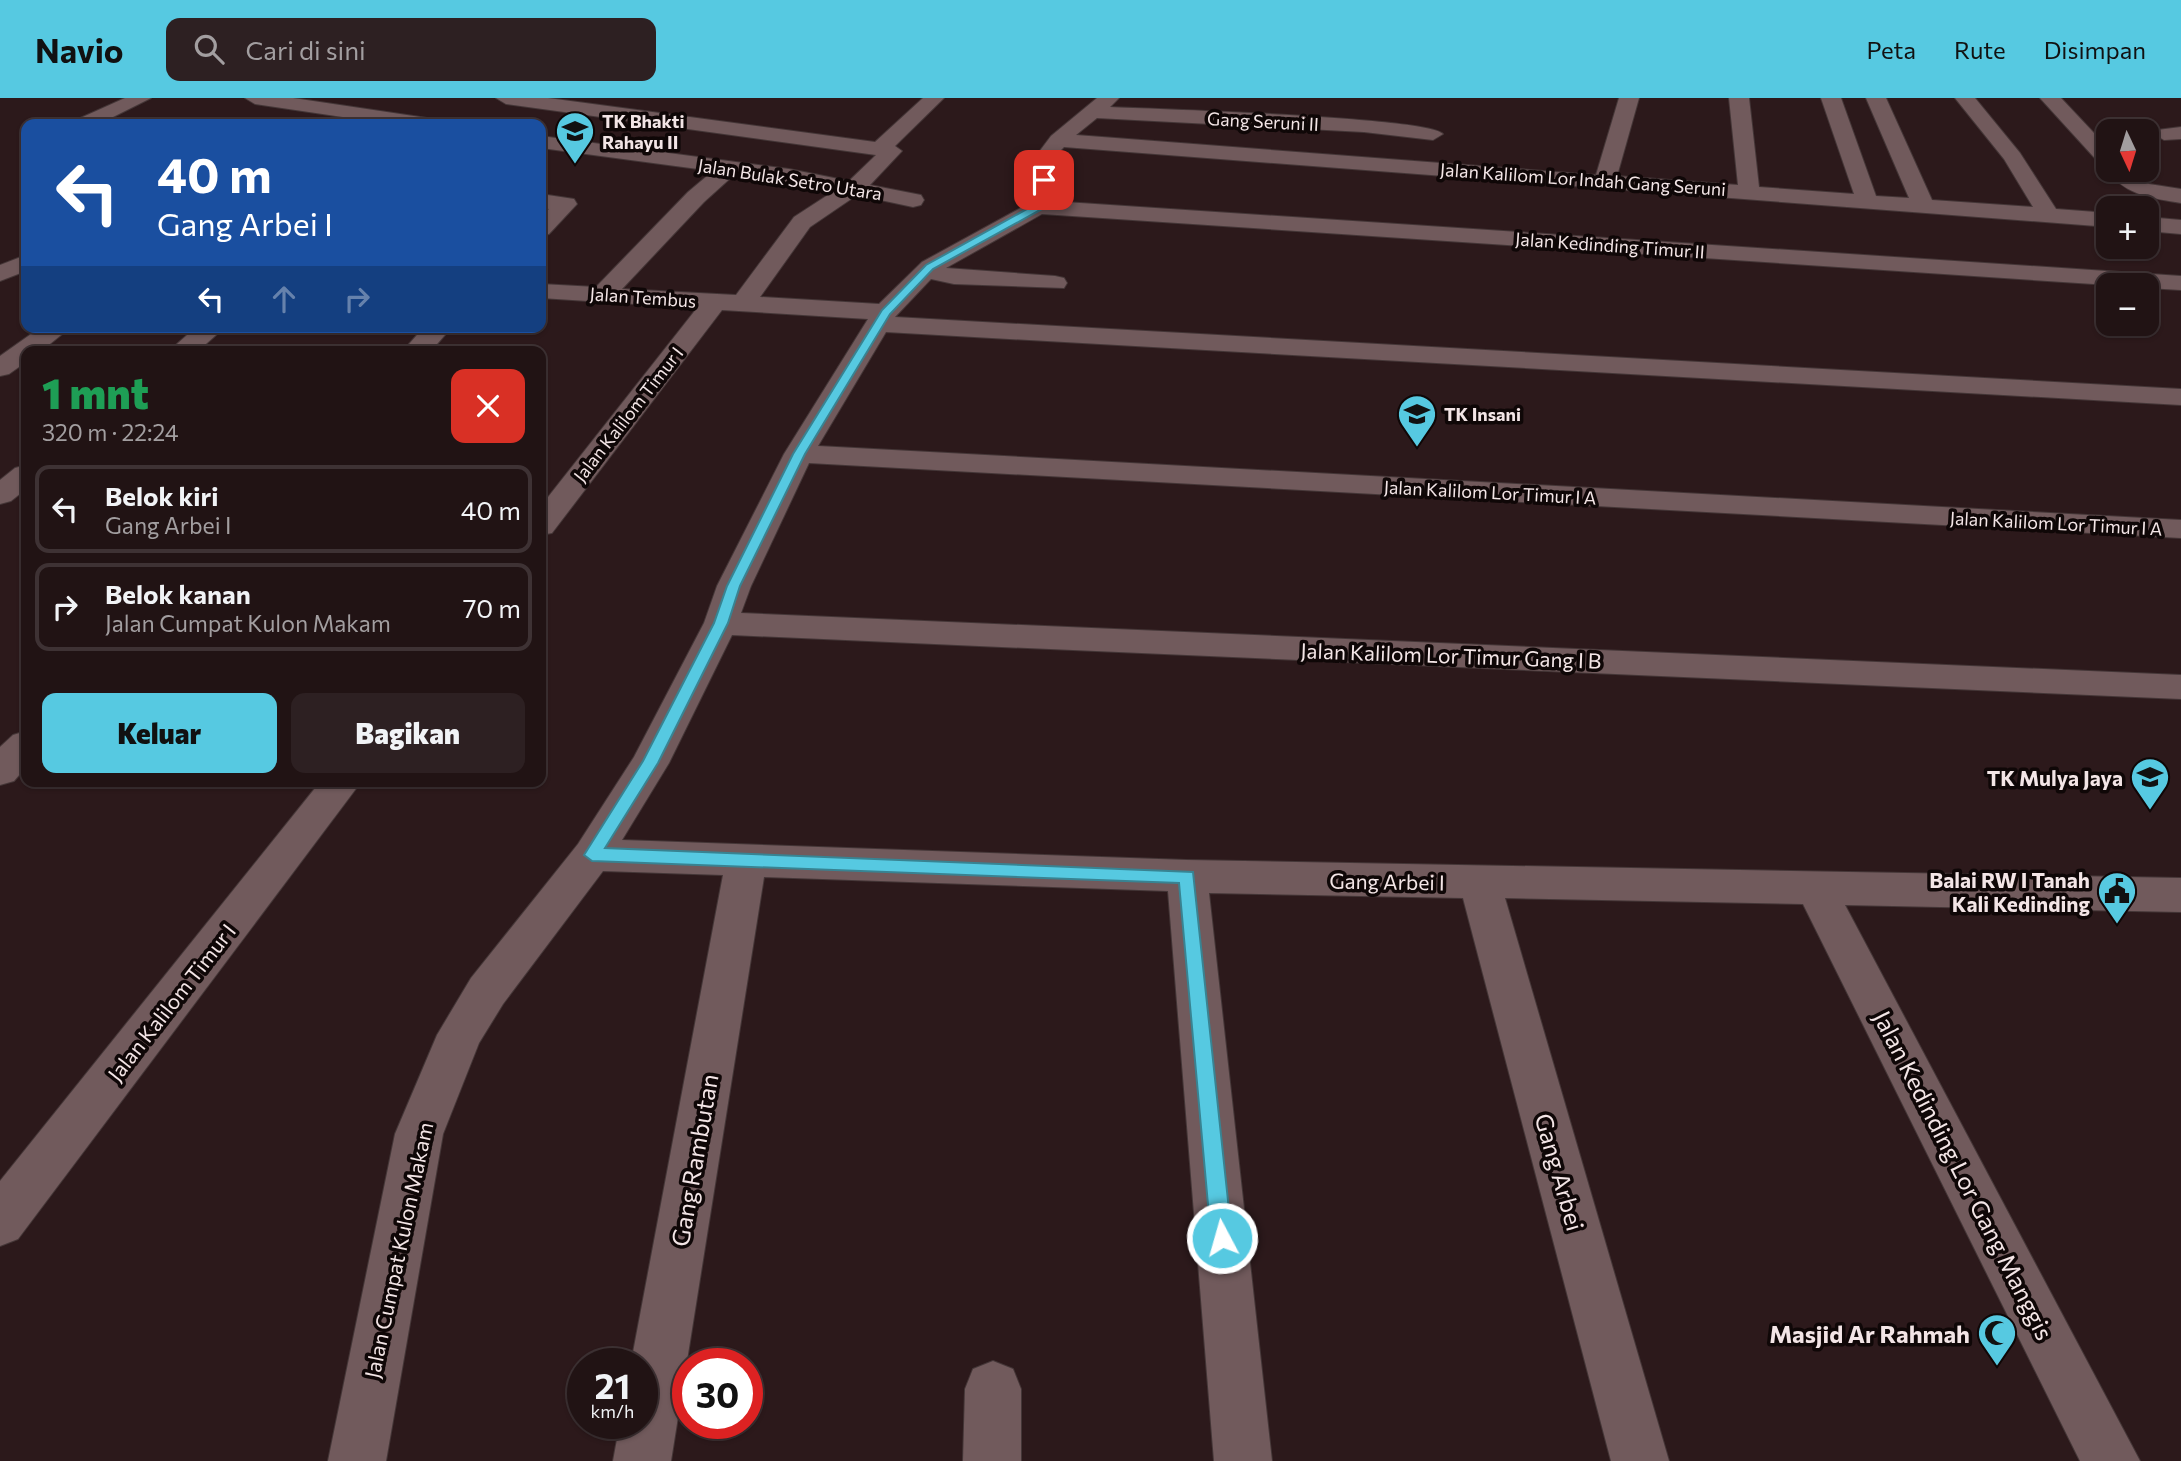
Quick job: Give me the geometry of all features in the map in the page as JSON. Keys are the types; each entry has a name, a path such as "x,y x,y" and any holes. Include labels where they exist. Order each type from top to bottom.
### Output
{"street":[{"path":"94,119 141,98"},
{"path":"255,98 393,119"},
{"path":"506,98 881,148 892,153 856,187 802,222 744,302"},
{"path":"881,148 934,98"},
{"path":"1038,207 1049,152 1058,140 1109,98"},
{"path":"1605,182 1629,98"},
{"path":"1739,98 1749,191"},
{"path":"1831,98 1867,200"},
{"path":"1876,98 1923,205"},
{"path":"1965,98 2012,157 2048,214"},
{"path":"2050,98 2096,148"},
{"path":"290,119 313,107"},
{"name":"Gang Seruni II","path":"1091,112 1364,126 1433,134"},
{"name":"Jalan Kalilom Lor Indah Gang Seruni","path":"1058,140 2096,219"},
{"name":"Jalan Bulak Setro Utara","path":"546,143 856,187 913,200"},
{"path":"603,294 696,197 730,168"},
{"path":"2133,182 2143,190 2178,198"},
{"path":"546,202 566,204 546,224"},
{"name":"Jalan Cumpat Kulon Makam","path":"356,1461 419,1134 436,1086 460,1035 486,991 592,855 650,763 721,623 734,586 799,454 882,318 926,271 1038,207"},
{"name":"Jalan Kedinding Timur II","path":"1038,207 2181,283"},
{"path":"2159,225 2181,227"},
{"path":"0,275 21,264"},
{"path":"926,271 954,277 1055,283"},
{"path":"0,275 21,279"},
{"name":"Jalan Tembus","path":"546,291 744,302 882,318 2181,397"},
{"name":"Jalan Kalilom Timur I","path":"546,520 715,302"},
{"path":"31,346 50,333"},
{"path":"188,346 205,333"},
{"path":"421,346 433,333"},
{"path":"0,368 21,353"},
{"name":"Jalan Kalilom Lor Timur I A","path":"799,454 2181,529"},
{"path":"0,495 21,478"},
{"name":"Jalan Kalilom Lor Timur Gang I B","path":"721,623 2181,687"},
{"path":"0,771 21,749"},
{"name":"Jalan Kalilom Timur I","path":"0,1221 338,787"},
{"name":"Gang Arbei I","path":"592,855 1187,876 2181,895"},
{"name":"Gang Rambutan","path":"642,1461 746,859"},
{"path":"1187,876 1243,1461"},
{"name":"Gang Arbei","path":"1480,883 1640,1461"},
{"name":"Jalan Kedinding Lor Gang Manggis","path":"1816,890 2111,1461"},
{"path":"992,1461 993,1389"}],"place":[{"name":"TK Bhakti Rahayu II","path":"575,165"},
{"name":"TK Insani","path":"1417,448"},
{"name":"TK Mulya Jaya","path":"2150,811"},
{"name":"Balai RW I Tanah Kali Kedinding","path":"2117,925"},
{"name":"Masjid Ar Rahmah","path":"1997,1367"}],"route":[{"path":"1044,180 1038,207 930,267 885,312 799,454 734,586 721,623 650,763 592,855 1187,876 1222,1238"}]}
